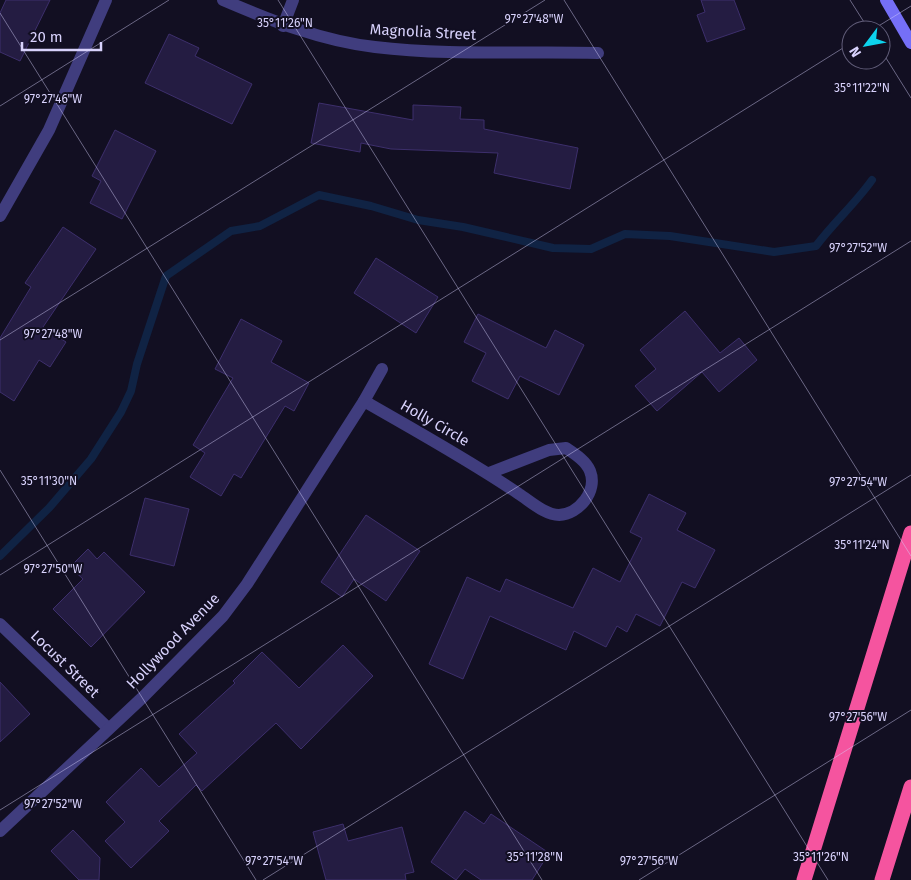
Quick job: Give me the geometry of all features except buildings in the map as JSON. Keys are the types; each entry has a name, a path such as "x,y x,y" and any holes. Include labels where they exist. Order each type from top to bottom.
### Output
{"highway":[{"path":"804,880 911,533"},
{"path":"882,880 911,787"}],"street":[{"path":"0,216 50,130 106,0"},
{"name":"Magnolia Street","path":"224,0 283,26 382,48 425,51 598,53"},
{"path":"283,26 293,0"},
{"path":"886,0 911,43"},
{"name":"Hollywood Avenue","path":"0,832 223,616 247,584 364,401 382,369"},
{"name":"Holly Circle","path":"364,401 489,473 544,510 557,515 569,514 578,508 589,494 592,482 590,471 580,458 566,448 549,450 489,473"},
{"name":"Locust Street","path":"0,624 108,728"}],"waterway":[{"path":"0,556 49,508 91,459 121,412 131,391 137,364 166,276 231,231 260,226 319,195 371,206 418,220 463,227 553,248 591,249 625,234 670,236 774,252 816,246 872,180"}]}
